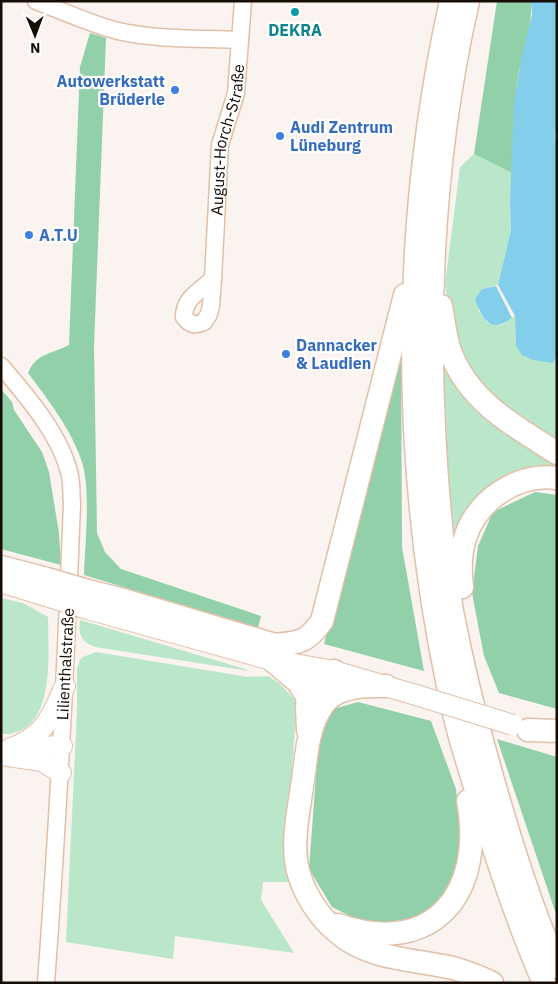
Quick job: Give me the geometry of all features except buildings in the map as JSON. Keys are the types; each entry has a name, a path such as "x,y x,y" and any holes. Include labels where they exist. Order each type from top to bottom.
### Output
{"highway":[{"path":"451,1 430,114 424,166 424,271 437,489 452,609 468,687 514,854 530,901 557,966"},
{"path":"468,1 455,66 424,271 413,370 419,491 427,557 447,685 464,753 497,859 544,983"},
{"path":"424,271 450,351 461,373 475,393 501,418 557,453"},
{"path":"274,652 312,635 322,621 407,286 424,271"},
{"path":"468,687 469,674 460,570 465,538 472,521 483,506 496,494 511,486 530,479 557,478"},
{"path":"1,567 47,588 88,600 127,601 274,652 307,696"},
{"path":"308,746 307,696 315,681 323,675 334,671"},
{"path":"386,686 362,687 337,692 328,699 315,719 308,746 296,827 298,869 310,898 324,919 336,932 351,942 370,951 391,957 454,968 492,983"},
{"path":"521,728 557,731"},
{"path":"324,919 356,931 382,934 399,932 416,929 430,921 444,911 455,899 466,876 471,850 470,811 462,767 464,753"}],"main road":[{"path":"1,582 47,588"},
{"path":"274,652 557,740"},
{"path":"4,751 26,743 40,732 51,717 65,686"},
{"path":"4,751 62,746"},
{"path":"4,751 42,761 61,773"}],"street":[{"path":"36,1 97,26 121,32 149,36 240,40"},
{"name":"August-Horch-Straße","path":"213,279 220,145 236,93 242,1"},
{"name":"Lilienthalstraße","path":"1,366 50,431 63,453 70,477 72,503 61,773 46,983"}],"green space":[{"path":"497,1 531,1 529,29 516,89 512,173 474,154"},
{"path":"90,33 106,38 94,346 97,533 105,552 121,569 261,616 258,628 84,575 87,502 82,462 66,427 28,373 35,361 69,345 80,67"},
{"path":"474,154 512,173 511,230 498,285 482,289 478,310 488,323 501,325 515,316 516,346 553,363 557,355 557,442 534,430 481,389 456,349 445,284 460,167"},
{"path":"440,346 557,461 557,469 529,469 520,471 504,477 488,488 476,506 456,546 448,481"},
{"path":"401,347 402,547 424,671 324,644"},
{"path":"1,389 12,402 14,410 42,452 49,472 59,533 61,565 1,549"},
{"path":"535,492 557,495 557,709 499,693 484,656 472,593 478,546 493,512"},
{"path":"1,598 23,603 48,617 49,651 46,690 40,708 32,722 19,731 1,734"},
{"path":"80,620 249,671 95,647 86,643 81,637"},
{"path":"96,652 248,677 268,676 279,683 297,702 286,847 289,882 263,882 261,900 294,953 175,936 173,959 66,942 77,711 77,669 83,657"},
{"path":"358,702 431,721 456,789 463,850 455,880 440,903 414,922 383,925 358,920 332,907 309,869 318,748 330,710"},
{"path":"497,739 557,757 557,917"}],"water":[{"path":"531,1 557,1 557,125 555,137 557,144 557,355 553,363 533,360 522,355 516,346 515,316 498,285 511,230 510,203 514,102 522,55 532,15"},
{"path":"496,286 512,318 496,325 491,324 484,318 475,299 482,289"}],"place":[{"name":"DEKRA","path":"295,12"},
{"name":"Autowerkstatt Brüderle","path":"175,90"},
{"name":"Audi Zentrum Lüneburg","path":"280,136"},
{"name":"A.T.U","path":"29,235"},
{"name":"Dannacker & Laudien","path":"286,354"}]}
